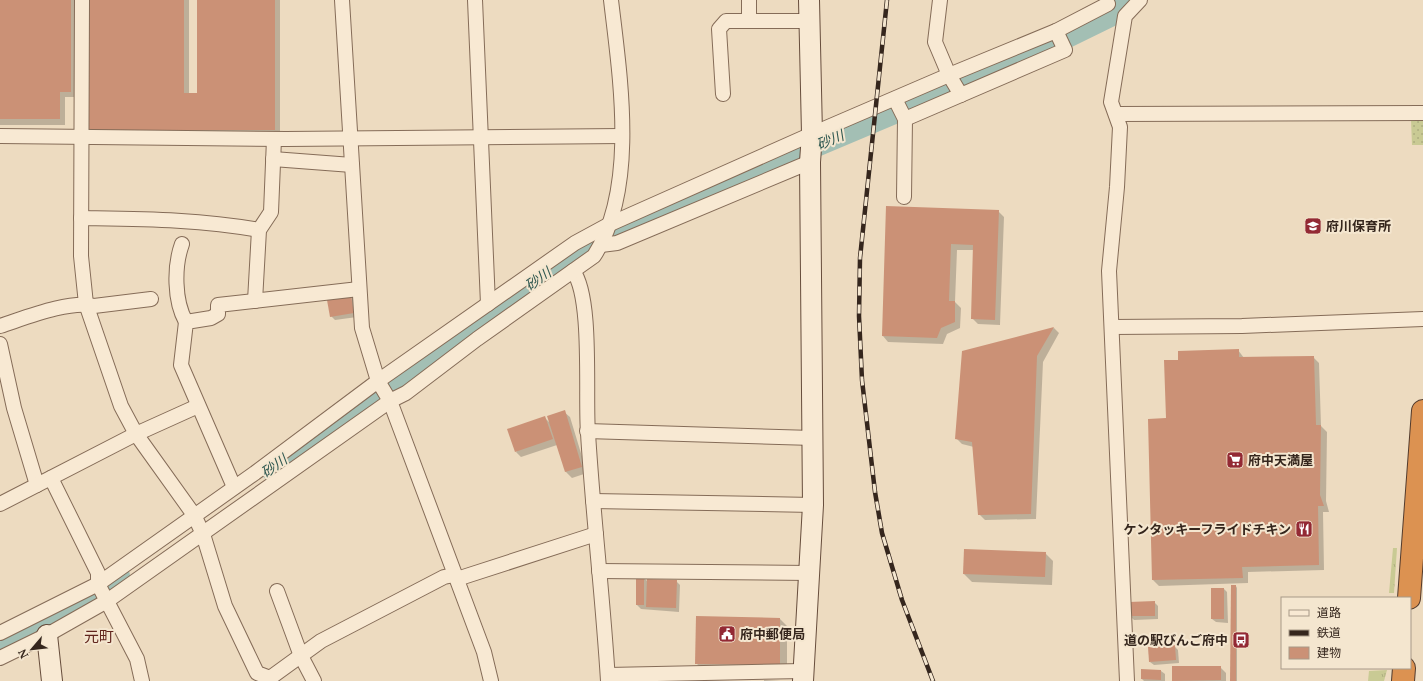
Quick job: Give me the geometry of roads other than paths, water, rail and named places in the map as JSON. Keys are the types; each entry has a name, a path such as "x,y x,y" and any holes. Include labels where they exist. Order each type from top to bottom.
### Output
{"highway":[{"path":"1409,597 1423,411"},
{"path":"1403,681 1404,669"}],"street":[{"path":"82,0 83,136 80,218 81,256 86,304 121,406 136,434 194,514 203,534 225,606 256,673 268,680 321,641 444,577 454,575 460,578 596,534"},
{"path":"342,0 362,328 378,381 390,401 484,652 491,681"},
{"path":"475,0 488,304"},
{"path":"0,658 47,635 107,601 390,401 406,393 476,339 594,256 601,245 610,224 622,164 622,136 612,0"},
{"path":"749,0 749,20"},
{"path":"573,271 578,278 586,318 587,431 608,678 803,676 812,505 813,438 810,162 812,134 809,0"},
{"path":"940,0 935,42 949,75 961,95"},
{"path":"1126,681 1109,271 1117,188 1120,127 1111,102 1126,16 1140,0"},
{"path":"0,633 98,584 194,514 234,487 378,381 575,244 610,224 812,134 1056,31 1107,2 1126,16"},
{"path":"723,94 719,29 726,20 809,21"},
{"path":"905,119 1065,50 1056,31"},
{"path":"895,99 905,119 904,197"},
{"path":"1116,114 1423,113"},
{"path":"0,136 274,139 351,137 481,138 622,136"},
{"path":"255,301 259,230 271,212 274,139"},
{"path":"273,159 352,165"},
{"path":"601,245 617,243 810,162"},
{"path":"80,218 163,220 228,224 259,230"},
{"path":"182,244 178,256 178,287 181,313 186,322 181,364 234,487"},
{"path":"186,322 211,318 218,314 218,305 359,289"},
{"path":"0,326 46,311 86,304 94,306 152,299"},
{"path":"1112,327 1242,326 1423,319"},
{"path":"0,344 14,408 37,485"},
{"path":"0,504 136,434 198,406"},
{"path":"587,431 813,438"},
{"path":"51,478 98,573 98,584 137,659 142,681"},
{"path":"593,501 812,505"},
{"path":"599,571 809,573"},
{"path":"277,591 301,656 314,681"},
{"path":"47,635 52,681"}],"waterway":[{"name":"砂川","path":"271,469 576,252 622,228 1020,60 1112,15 1122,0"},
{"name":"砂川","path":"0,643 89,597 119,576"}],"railway":[{"path":"887,0 860,258 859,316 862,380 875,492 882,533 902,600 933,681"}],"place":[{"name":"府川保育所","path":"1313,226"},
{"name":"府中天満屋","path":"1235,460"},
{"name":"ケンタッキーフライドチキン","path":"1304,529"},
{"name":"府中郵便局","path":"727,634"},
{"name":"道の駅びんご府中","path":"1241,640"}],"district":[{"name":"元町","path":"99,637"}]}
